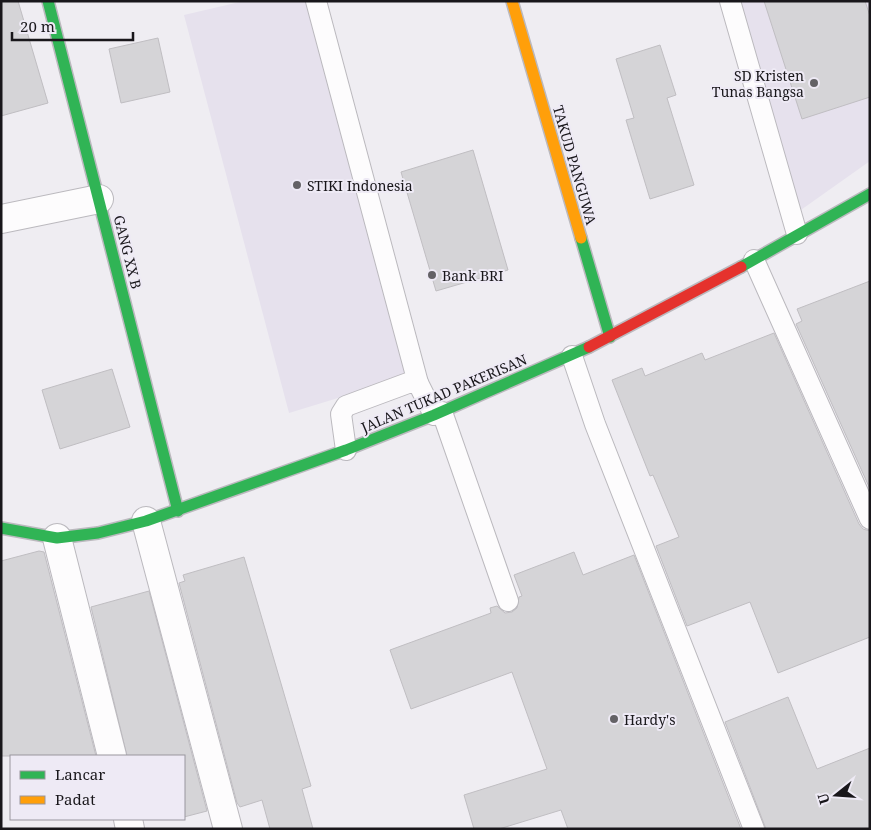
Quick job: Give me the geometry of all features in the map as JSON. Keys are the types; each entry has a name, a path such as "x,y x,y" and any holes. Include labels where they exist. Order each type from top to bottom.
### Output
{"street":[{"name":"GANG XX B","path":"48,1 178,511"},
{"name":"TAKUD PANGUWA","path":"512,1 610,337"},
{"name":"JALAN TUKAD PAKERISAN","path":"1,528 57,538 98,534 178,511 346,450 438,414 572,356 754,260 870,194"},
{"path":"1,219 100,199"},
{"path":"146,521 228,829"},
{"path":"57,538 112,755"}],"lane":[{"path":"316,1 418,383 438,414 508,601"},
{"path":"730,1 797,234"},
{"path":"754,260 870,519"},
{"path":"572,356 595,424 754,829"},
{"path":"346,450 341,414 346,406 408,383 418,383"}],"shaded area":[{"name":"STIKI Indonesia","path":"244,1 314,1 413,375 289,413 184,15"},
{"name":"SD Kristen Tunas Bangsa","path":"732,1 868,1 870,6 870,161 798,212"}],"building":[{"path":"1,1 18,1 48,103 1,116"},
{"path":"764,1 865,1 870,16 870,97 802,119"},
{"path":"158,38 170,92 121,103 109,49"},
{"path":"660,45 676,95 667,98 694,185 650,199 626,120 634,118 616,59"},
{"path":"473,150 508,270 436,291 401,172"},
{"path":"870,281 870,489 796,324 802,321 797,309"},
{"path":"774,333 859,524 863,529 870,531 870,637 778,673 750,602 687,626 656,546 679,537 653,475 650,476 612,380 642,368 645,376 702,353 705,360"},
{"path":"112,369 130,427 60,449 42,390"},
{"path":"39,551 44,552 96,755 1,756 1,561"},
{"name":"Hardy's","path":"574,552 583,575 634,555 741,829 568,829 561,810 499,829 474,829 464,795 547,769 512,672 411,709 390,650 491,613 490,608 497,606 505,613 512,612 517,608 519,597 522,596 514,575"},
{"path":"244,557 311,786 302,789 313,829 270,829 262,800 240,807 237,803 179,583 185,581 183,575"},
{"path":"149,591 207,811 185,817 185,755 127,755 91,607"},
{"path":"788,697 817,769 870,748 870,829 766,829 725,722"}],"traffic: fast":[{"path":"48,1 178,511"},
{"path":"741,267 870,194"},
{"path":"581,238 610,337"},
{"path":"1,528 57,538 98,533 146,521 346,450 434,415 589,347"}],"traffic: slow":[{"path":"512,1 581,238"}],"traffic: jam":[{"path":"589,347 741,267"}],"place":[{"name":"SD Kristen Tunas Bangsa","path":"814,83"},
{"name":"STIKI Indonesia","path":"297,185"},
{"name":"Bank BRI","path":"432,275"},
{"name":"Hardy's","path":"614,719"}]}
